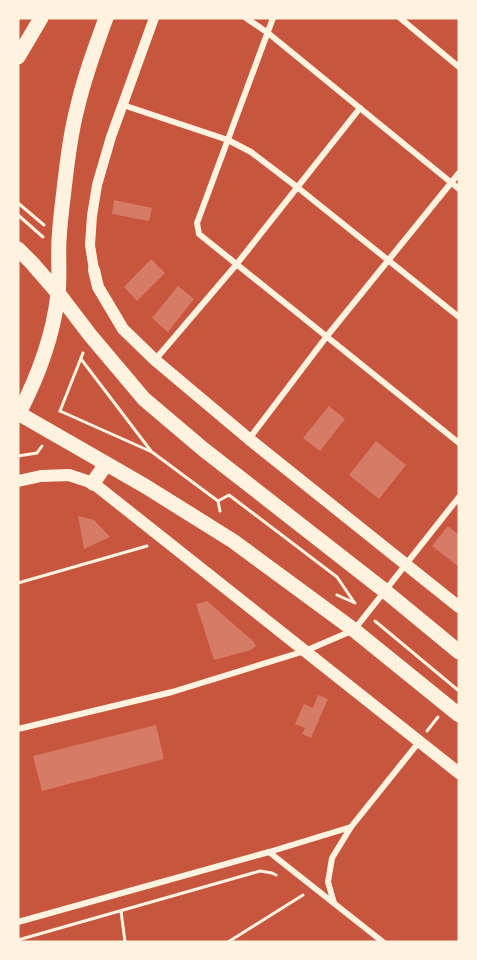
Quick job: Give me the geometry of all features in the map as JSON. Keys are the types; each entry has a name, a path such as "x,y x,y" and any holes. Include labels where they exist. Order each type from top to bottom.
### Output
{"main road":[{"path":"18,57 41,18"},
{"path":"106,18 76,110 62,204 58,293 54,321 44,357 18,414 145,486 233,541 354,630 459,715"},
{"path":"18,249 58,293 144,399 202,450 385,591 459,652"},
{"path":"94,270 98,287 123,329 155,360 459,608"},
{"path":"93,483 106,464"},
{"path":"19,481 40,476 69,475 93,483 459,773"}],"street":[{"path":"94,270 90,245 94,205 103,164 154,18"},
{"path":"246,18 268,33 459,189"},
{"path":"273,18 197,223 199,234 459,443"},
{"path":"400,18 459,67"},
{"path":"123,105 228,140 251,152 459,317"},
{"path":"155,360 236,265 360,108"},
{"path":"249,439 327,336 459,173"},
{"path":"18,729 172,692 305,651 354,630 459,497"},
{"path":"334,903 328,882 332,858 351,826 420,741"},
{"path":"18,922 269,852 351,826"},
{"path":"269,852 383,942"}],"path":[{"path":"18,203 48,229"},
{"path":"81,359 152,452"},
{"path":"60,411 152,452 218,501 229,495 337,577 355,603"},
{"path":"18,583 166,541"},
{"path":"381,626 459,690"},
{"path":"18,940 260,871"},
{"path":"228,942 305,893"},
{"path":"118,895 124,942"}],"building":[{"path":"114,200 152,208 149,221 112,214"},
{"path":"151,259 165,273 137,301 124,287"},
{"path":"178,286 194,299 168,332 152,318"},
{"path":"329,406 345,419 320,451 303,438"},
{"path":"376,441 406,465 379,499 349,475"},
{"path":"78,516 94,520 110,537 84,549"},
{"path":"448,526 459,535 459,567 432,546"},
{"path":"207,601 256,646 251,650 214,660 196,604"},
{"path":"318,695 328,699 311,738 302,734 305,728 295,724 304,704 313,708"},
{"path":"156,725 164,759 42,791 33,756"}]}
